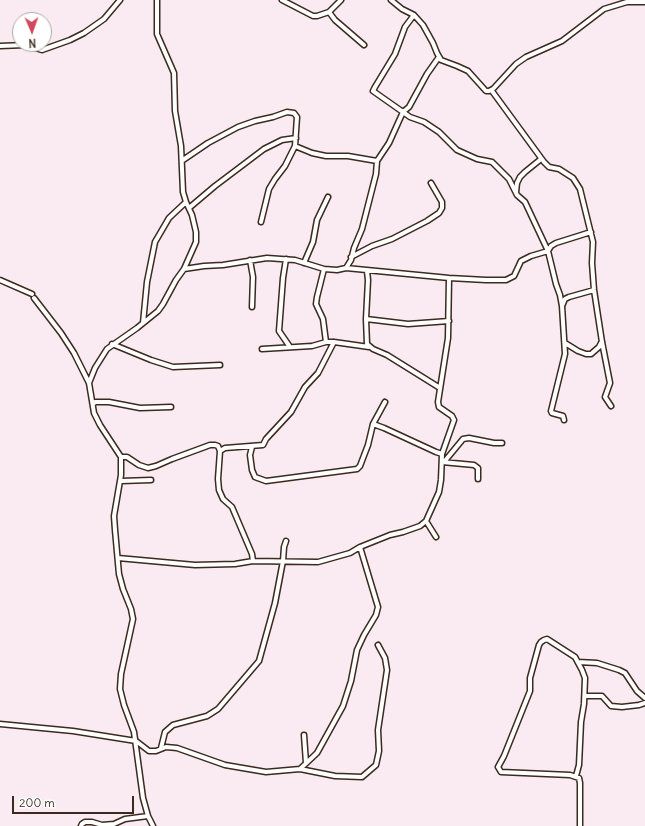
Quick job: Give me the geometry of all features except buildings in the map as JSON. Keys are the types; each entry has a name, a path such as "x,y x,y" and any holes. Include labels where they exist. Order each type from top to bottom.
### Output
{"street":[{"path":"0,46 25,45 42,50 70,40 84,33 104,19 120,0"},
{"path":"89,383 104,353 112,344 143,323 160,308 184,269 196,238 194,220 186,202 182,184 182,160 175,111 174,73 156,34 157,0"},
{"path":"282,0 313,16 319,16 329,12 341,0"},
{"path":"391,0 402,9 414,15 427,31 439,57 446,62 468,72 486,91 492,91 516,64 562,41 604,9 626,2 645,2"},
{"path":"329,12 335,20 364,45"},
{"path":"414,15 405,27 395,54 373,90 374,93 410,117 424,122 439,132 457,150 477,159 492,162 508,179 516,192 525,202 548,251 562,306 565,354 551,411 552,413 563,416 564,420"},
{"path":"346,268 362,228 376,174 377,161 389,143 404,112 409,107 427,74 439,57"},
{"path":"492,91 546,165 559,169 573,178 580,189 593,242 592,263 594,290 610,383 605,396 611,406"},
{"path":"182,160 208,143 238,127 287,112 294,113 297,117 295,146 286,166 269,189 261,222"},
{"path":"189,208 215,186 264,149 282,140 296,138"},
{"path":"295,146 312,153 326,156 348,156 377,161"},
{"path":"516,192 517,183 520,177 541,159"},
{"path":"351,257 372,246 392,239 439,213 442,208 442,202 431,183"},
{"path":"304,263 313,242 317,220 328,197"},
{"path":"143,323 146,284 155,242 169,218 186,202"},
{"path":"184,269 267,258 286,259 324,269 337,270 346,268 449,278 506,280 514,276 521,262 531,256 548,251 556,242 591,232"},
{"path":"286,259 279,331 290,347"},
{"path":"250,260 253,277 252,307"},
{"path":"324,269 316,304 323,319 326,342"},
{"path":"367,271 366,319 367,344 369,347"},
{"path":"118,558 195,565 235,564 253,561 304,562 327,560 350,553 360,547 390,535 420,526 426,521 439,492 443,462 442,454 454,420 453,416 438,406 448,338 449,278"},
{"path":"0,280 32,294"},
{"path":"562,306 569,296 594,290"},
{"path":"34,298 61,333 74,353 89,383 94,413 121,457 121,481 114,516 121,582 132,609 133,619 121,674 120,689 134,732 143,798 148,816 153,826"},
{"path":"366,319 408,324 449,321"},
{"path":"262,349 312,346 326,342 369,347 387,355 440,388"},
{"path":"220,451 225,448 263,445 266,439 291,412 305,387 318,373 334,342"},
{"path":"565,343 578,351 591,354 602,342"},
{"path":"112,344 151,360 173,367 220,365"},
{"path":"93,404 96,402 109,402 140,408 171,407"},
{"path":"252,447 250,455 252,470 255,477 259,480 266,481 354,470 360,466 368,445 373,424 385,402"},
{"path":"373,424 442,454"},
{"path":"443,462 456,445 465,438 502,443"},
{"path":"121,457 127,458 148,468 210,445 218,446 220,451 218,479 219,490 224,499 232,507 252,554 253,561"},
{"path":"443,462 474,465 478,468 478,479"},
{"path":"121,481 151,480"},
{"path":"426,521 436,537"},
{"path":"161,748 166,732 173,725 207,716 218,709 259,661 275,603 286,541"},
{"path":"300,769 318,753 343,706 351,681 357,650 376,615 378,607 360,547"},
{"path":"576,776 579,765 581,722 585,696 584,678 575,657 547,639 541,642 530,678 530,691 504,756 498,766 502,772 576,776 579,778 580,826"},
{"path":"0,724 73,731 136,741 149,751 156,751 166,747 177,748 225,765 266,772 300,769 334,776 362,777 376,765 379,751 378,730 387,670 385,658 378,645"},
{"path":"578,662 597,663 625,673 637,691 645,698"},
{"path":"585,696 602,696 612,706 622,707 645,703"},
{"path":"304,735 306,763"},
{"path":"81,826 85,822 92,822 102,826 114,824 124,819 148,816"}]}
